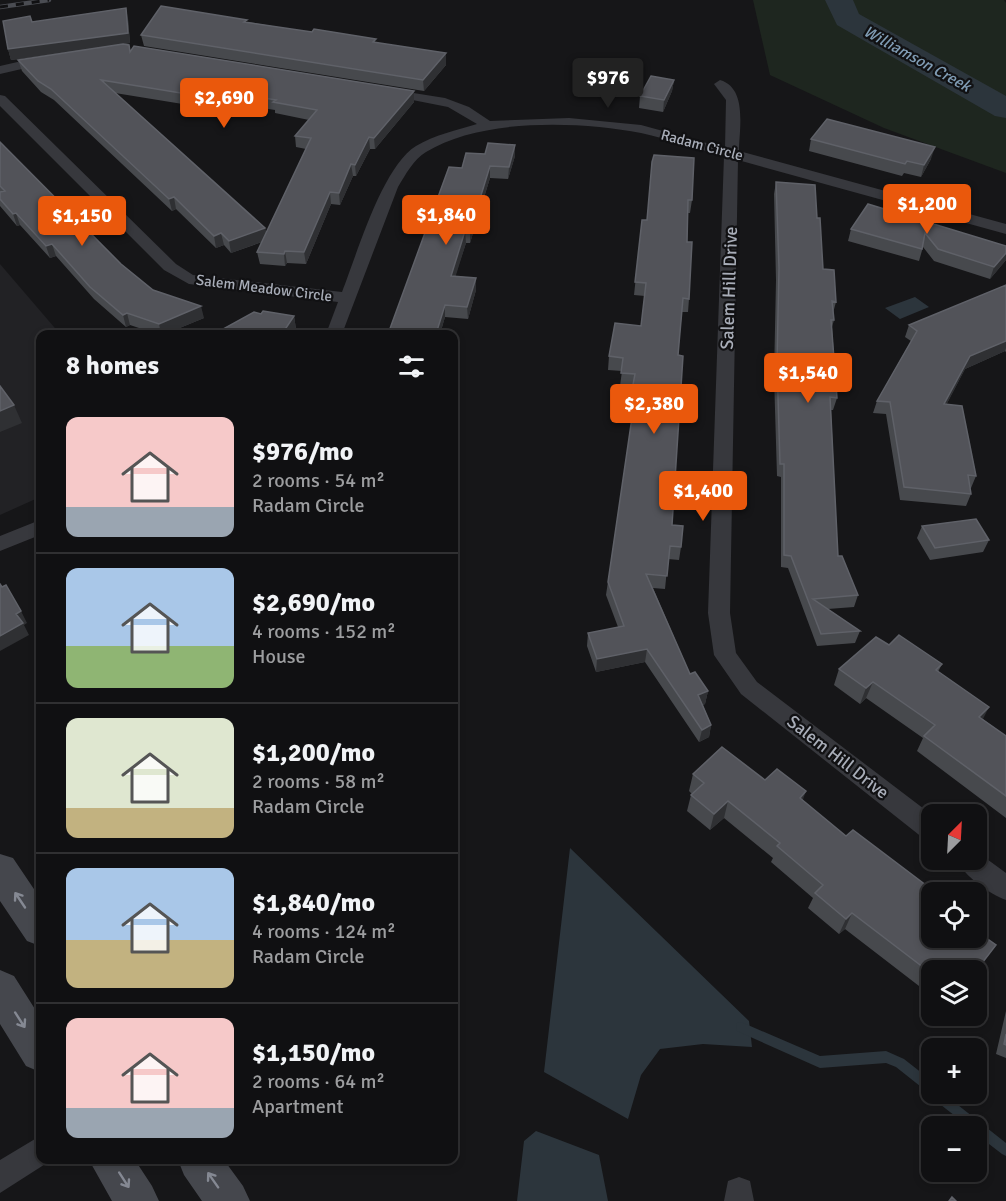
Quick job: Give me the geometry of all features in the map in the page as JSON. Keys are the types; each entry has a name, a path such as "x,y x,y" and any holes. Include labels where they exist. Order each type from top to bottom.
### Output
{"main road":[{"path":"0,870 36,923"},
{"path":"0,989 36,1046"},
{"path":"113,1164 137,1201"},
{"path":"202,1164 228,1201"}],"street":[{"path":"0,70 61,57"},
{"name":"Salem Hill Drive","path":"720,84 733,100 719,613 725,656 749,688 921,821"},
{"path":"376,89 456,105 477,116 486,126"},
{"name":"Salem Meadow Circle","path":"0,99 170,267 189,279 349,298"},
{"name":"Radam Circle","path":"336,330 391,187 403,165 421,149 486,126 569,122 631,128 733,153 1006,229"},
{"path":"0,544 36,529"},
{"path":"983,870 1006,888"},
{"path":"0,1178 36,1154"}],"shaded area":[{"path":"753,0 1004,0 1006,3 1006,173 884,128 770,75"},
{"path":"0,264 57,330 36,330 36,499 0,515"},
{"path":"915,297 929,307 900,319 885,308"},
{"path":"570,848 749,1021 752,1047 703,1044 660,1049 641,1075 628,1119 544,1072"},
{"path":"536,1131 599,1155 608,1201 517,1201 524,1141"}],"building":[{"path":"161,6 247,20 244,22 312,32 314,29 376,39 373,42 446,53 423,80 141,35"},
{"path":"126,8 128,33 8,49 3,21 30,16 32,22"},
{"path":"129,45 130,52 134,46 414,91 374,138 369,137 355,165 351,164 339,193 330,192 304,252 285,251 284,254 257,252 311,138 295,136 317,110 273,102 276,100 206,89 199,96 101,80 265,228 229,241 221,233 214,236 174,197 169,199 51,89 38,81 18,60"},
{"path":"651,76 674,80 664,100 640,96"},
{"path":"827,119 935,147 924,165 907,161 905,164 811,139"},
{"path":"0,142 121,264 153,290 201,306 159,324 127,313 123,315 90,287 52,244 46,246 0,199 0,192 5,191 0,186"},
{"path":"488,143 515,145 509,167 490,166 470,231 465,231 451,276 476,278 467,307 445,305 437,330 389,330 449,167 462,168 466,153 485,154"},
{"path":"654,155 694,158 692,200 688,200 687,242 692,242 689,299 683,298 678,355 683,356 672,525 683,526 681,547 670,546 667,576 646,574 690,674 695,672 708,691 698,695 711,725 702,730 647,649 597,659 588,633 624,626 608,582 636,390 632,390 635,374 621,373 623,358 609,356 615,323 641,326 646,283 635,282 642,220 647,220"},
{"path":"776,182 815,185 817,218 820,218 823,269 834,270 836,302 832,301 834,320 831,320 837,398 830,397 838,556 842,556 858,595 813,599 860,631 821,634 791,556 784,555 784,464 780,464 777,363 779,268"},
{"path":"868,204 1006,246 1006,253 994,267 938,249 925,233 922,249 851,229"},
{"path":"1006,285 1006,341 970,356 944,404 962,406 976,476 968,475 971,494 904,487 890,402 877,401 917,331 909,325"},
{"path":"263,311 294,316 285,330 223,329 254,312 261,314"},
{"path":"0,386 14,405 0,411"},
{"path":"976,519 989,540 935,548 922,526"},
{"path":"0,584 2,587 6,585 21,611 16,614 23,623 0,636"},
{"path":"899,635 942,664 936,670 989,707 979,717 1006,736 1006,796 924,736 935,725 873,682 866,688 839,669 876,637 889,645"},
{"path":"722,747 765,780 777,769 806,791 800,798 846,836 853,830 922,882 921,948 987,948 987,939 996,945 984,960 921,960 921,966 852,913 846,919 815,893 823,885 777,846 780,843 728,801 714,814 691,795 704,783 693,774"}],"waterway":[{"name":"Williamson Creek","path":"839,0 847,19 1006,109"},
{"path":"741,1027 820,1062 886,1057 900,1063 921,1080"},
{"path":"948,1104 1006,1150"}],"railway":[{"path":"0,7 49,0"}]}
